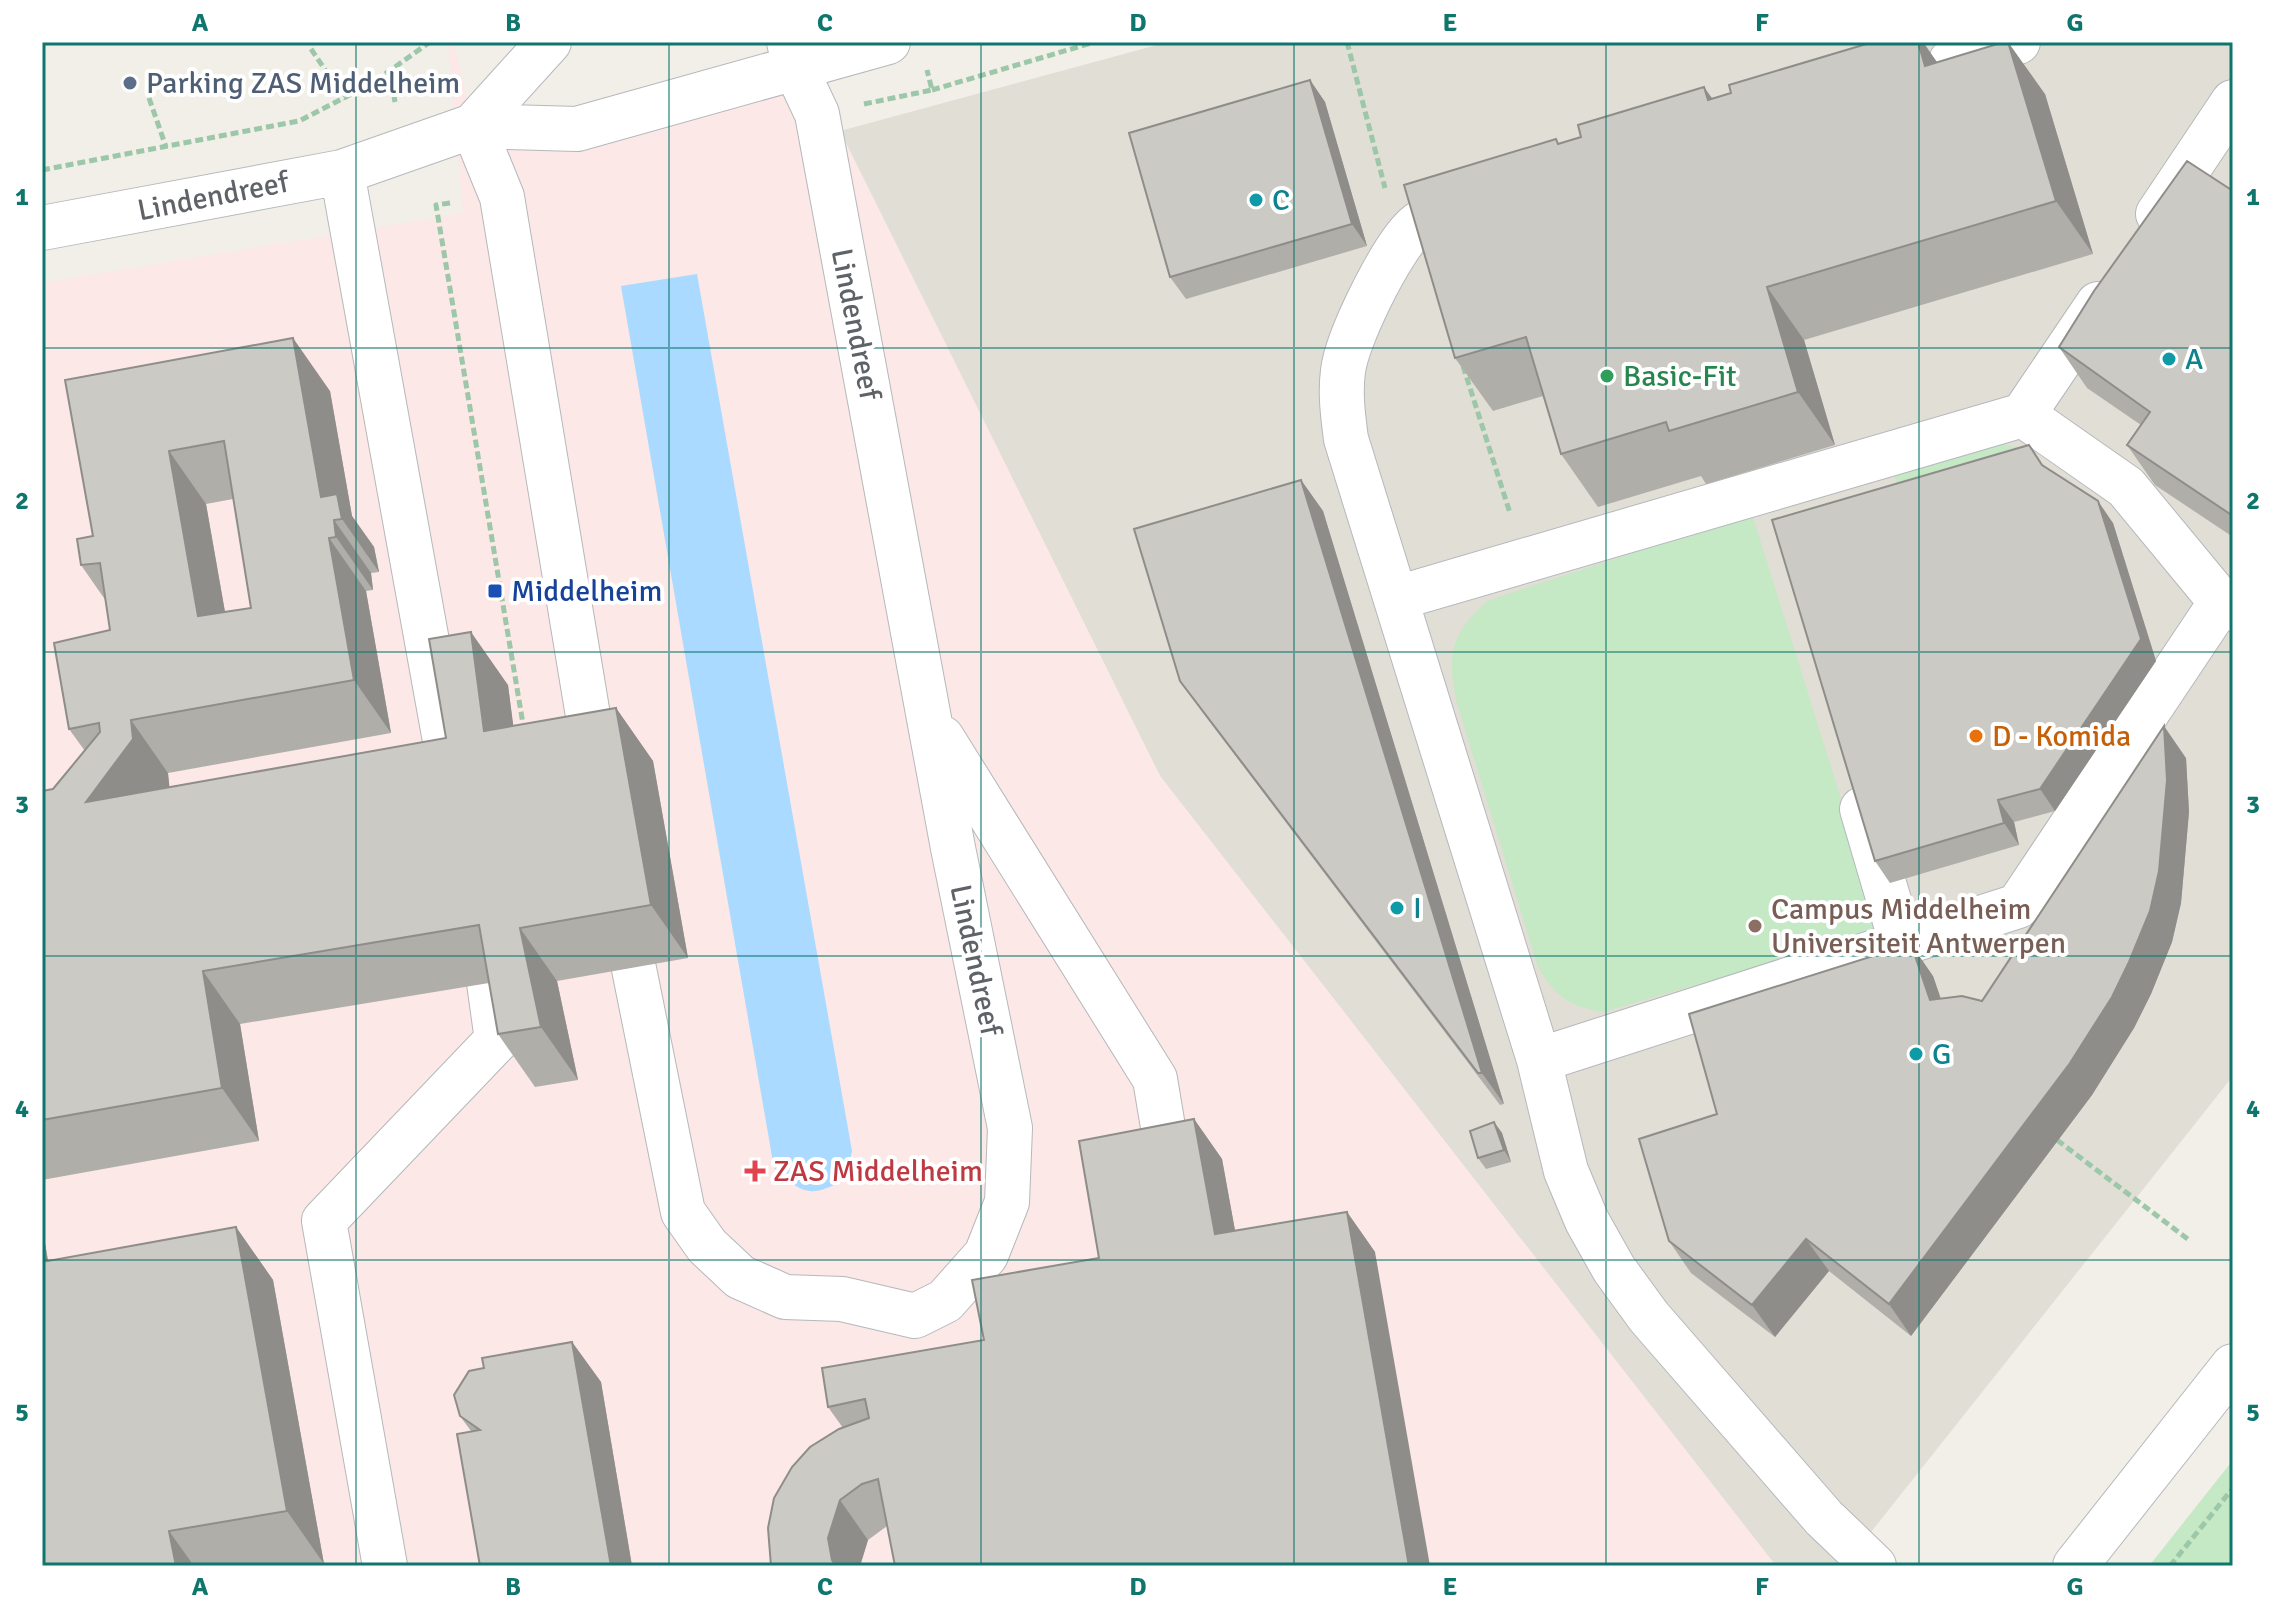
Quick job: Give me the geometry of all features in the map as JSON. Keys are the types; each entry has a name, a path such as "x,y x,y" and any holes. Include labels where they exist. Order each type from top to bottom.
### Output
{"street":[{"name":"Lindendreef","path":"473,126 549,42"},
{"name":"Lindendreef","path":"42,228 342,172 473,126 577,129 792,54 888,42"},
{"path":"1911,73 2018,42"},
{"name":"Lindendreef","path":"634,969 683,1212 707,1246 740,1277 785,1297 842,1299 915,1316 945,1301 986,1255 1007,1202 1010,1128 929,716 817,114 792,54"},
{"path":"1397,598 1524,558 1771,506 2023,415 2233,102"},
{"path":"473,126 502,197 597,770"},
{"path":"342,172 455,796"},
{"path":"1513,186 1437,212 1415,227 1400,244 1351,338 1343,368 1341,402 1346,439 1539,1060 1566,1171 1587,1221 1614,1269 1649,1317 1824,1518 1874,1566"},
{"path":"1539,1060 2018,906 2227,606 2126,487 2023,415"},
{"path":"2126,487 2152,451"},
{"path":"929,716 1155,1079 1170,1169"},
{"path":"1848,764 1902,945"},
{"path":"385,1566 324,1221 497,1040 489,983"},
{"path":"874,1308 931,1352"},
{"path":"2075,1566 2233,1366"}],"path":[{"path":"42,170 299,121 345,99 400,66 430,42"},
{"path":"817,114 932,90 1095,42"},
{"path":"1347,42 1400,244"},
{"path":"311,49 345,99"},
{"path":"926,66 932,90"},
{"path":"149,98 166,147"},
{"path":"502,197 436,205 526,740"},
{"path":"1458,351 1524,558"},
{"path":"2057,1140 2189,1240"},
{"path":"2170,1566 2233,1488"}],"shaded area":[{"name":"ZAS Middelheim","path":"448,42 454,42 473,126 795,67 840,131 1160,776 1776,1566 42,1566 42,283 463,213"},
{"name":"Campus Middelheim Universiteit Antwerpen","path":"1168,42 2233,42 2233,1076 1844,1566 1776,1566 1160,776 840,131"}],"green space":[{"path":"1991,442 2016,447 2044,466 1905,508 1893,471"},
{"path":"1752,514 1882,930 1603,1012 1581,1007 1557,993 1538,967 1457,703 1452,658 1459,634 1489,600"},
{"path":"2233,1460 2233,1566 2149,1566"}],"water":[{"path":"697,274 852,1151 846,1179 815,1191 800,1188 774,1168 621,286"}],"building":[{"path":"1873,42 1918,42 1925,66 2008,42 2056,201 1767,287 1798,392 1669,431 1666,422 1561,454 1526,337 1455,358 1404,185 1556,139 1558,144 1581,137 1578,125 1704,87 1708,100 1731,93 1729,85"},
{"name":"C","path":"1310,80 1352,224 1170,277 1129,133"},
{"name":"A","path":"2187,161 2233,191 2233,516 2127,445 2150,412 2059,347 2094,291"},
{"path":"293,338 321,497 337,494 342,519 334,520 336,537 329,538 354,680 131,720 133,739 86,802 446,738 429,639 471,632 484,731 616,708 651,905 520,928 541,1027 498,1034 479,925 203,971 222,1088 42,1120 42,791 53,789 100,732 99,723 69,729 54,643 110,630 100,563 81,565 77,539 93,536 65,380","holes":["224,441 251,608 198,616 169,451"]},
{"name":"D - Komida","path":"2029,445 2042,465 2098,501 2141,639 2040,789 1998,800 2004,823 1875,861 1772,520"},
{"name":"I","path":"1301,480 1482,1073 1478,1073 1180,681 1134,529"},
{"name":"G","path":"2164,726 2167,780 2159,871 2150,911 2129,962 2112,997 2070,1063 1889,1304 1806,1239 1752,1305 1669,1241 1639,1139 1717,1114 1689,1014 1911,944 1930,1000 1962,996 1982,1001"},
{"path":"1194,1119 1215,1234 1347,1212 1409,1566 895,1566 878,1479 862,1484 840,1500 828,1538 836,1566 771,1566 768,1528 774,1498 792,1467 810,1447 839,1429 869,1418 865,1399 828,1407 822,1368 984,1340 972,1280 1099,1258 1079,1141"},
{"path":"1494,1122 1504,1150 1478,1158 1470,1131"},
{"path":"236,1227 287,1511 169,1531 176,1566 42,1566 42,1262"},
{"path":"572,1342 611,1566 480,1566 457,1434 480,1430 460,1416 454,1395 469,1371 484,1368 482,1358"}],"place":[{"name":"Parking ZAS Middelheim","path":"130,83"},
{"name":"C","path":"1256,200"},
{"name":"A","path":"2169,359"},
{"name":"Basic-Fit","path":"1607,376"},
{"name":"Middelheim","path":"495,591"},
{"name":"D - Komida","path":"1976,736"},
{"name":"I","path":"1397,908"},
{"name":"Campus Middelheim Universiteit Antwerpen","path":"1755,926"},
{"name":"G","path":"1916,1054"},
{"name":"ZAS Middelheim","path":"755,1171"}]}
